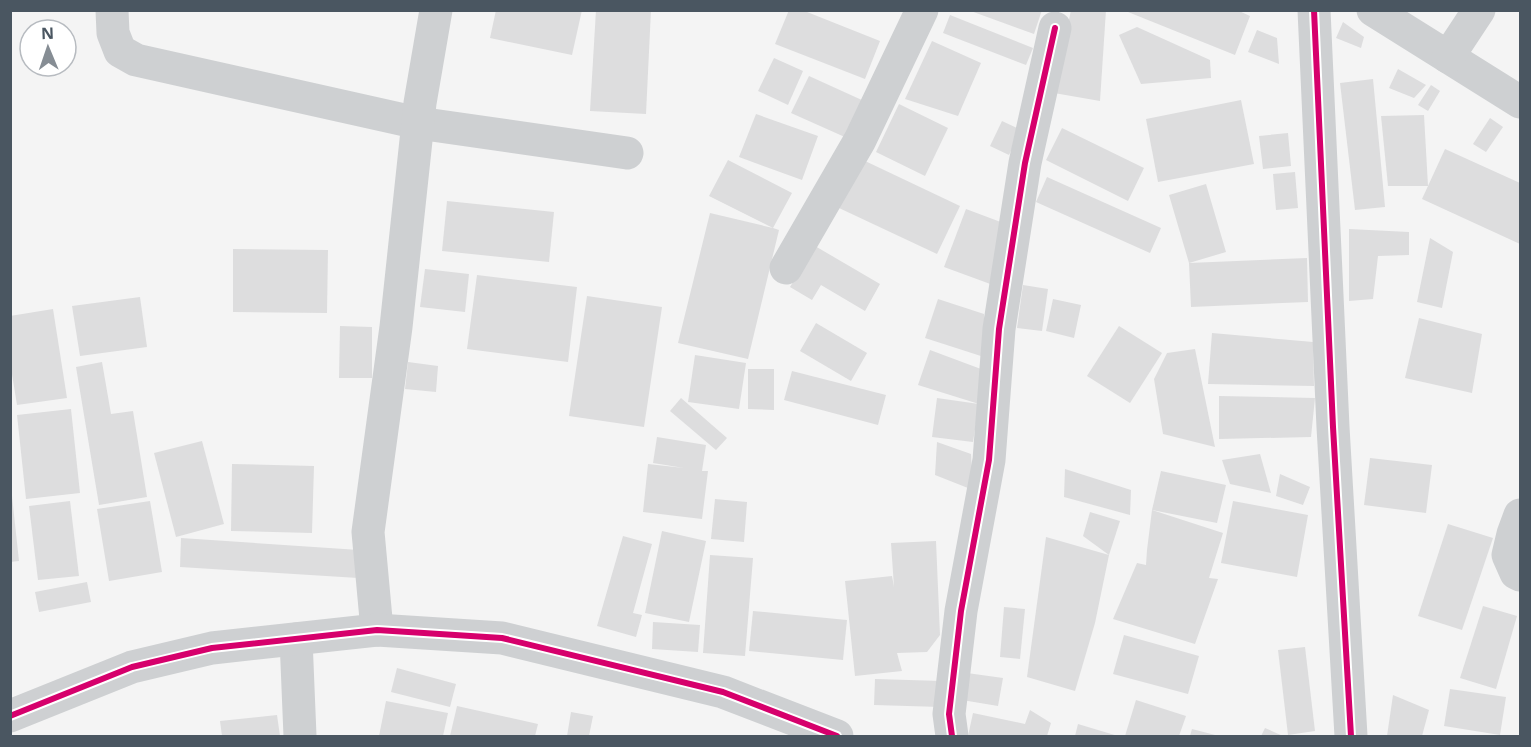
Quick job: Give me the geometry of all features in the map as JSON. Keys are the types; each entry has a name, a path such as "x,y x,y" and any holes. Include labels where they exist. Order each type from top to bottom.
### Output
{"street":[{"path":"112,10 113,33 120,51 136,60 418,123 627,153"},
{"path":"376,630 368,532 396,327 418,123 436,10"},
{"path":"786,268 860,140 922,10"},
{"path":"1314,10 1333,427 1351,736"},
{"path":"1373,10 1521,102"},
{"path":"1448,57 1479,10"},
{"path":"952,736 949,714 961,611 989,459 999,329 1025,163 1055,28"},
{"path":"1521,514 1508,555 1516,573 1521,575"},
{"path":"10,716 132,668 212,648 376,630 502,639 723,692 837,736"},
{"path":"296,639 300,736"}],"building":[{"path":"496,10 582,10 572,55 490,38"},
{"path":"596,10 651,10 646,114 590,111"},
{"path":"789,10 802,10 880,41 865,79 775,44"},
{"path":"968,10 1042,10 1034,34"},
{"path":"1071,10 1106,10 1100,101 1054,93"},
{"path":"1123,10 1237,10 1250,16 1235,55"},
{"path":"950,15 1033,48 1026,65 943,33"},
{"path":"1343,22 1364,37 1361,48 1336,38"},
{"path":"1137,27 1210,60 1211,78 1141,84 1119,35"},
{"path":"1257,30 1277,38 1279,64 1248,52"},
{"path":"932,41 981,63 958,116 905,99"},
{"path":"774,58 803,71 788,105 758,91"},
{"path":"1398,69 1426,85 1414,98 1389,88"},
{"path":"809,76 864,101 847,138 791,113"},
{"path":"1373,79 1385,207 1355,210 1340,83"},
{"path":"1431,85 1440,91 1428,111 1418,105"},
{"path":"1241,100 1254,164 1158,182 1146,119"},
{"path":"899,104 948,128 925,176 876,152"},
{"path":"756,114 818,136 802,180 739,157"},
{"path":"1424,115 1428,186 1388,186 1381,116"},
{"path":"1490,118 1503,127 1486,152 1473,144"},
{"path":"1002,121 1021,130 1009,155 990,146"},
{"path":"1062,128 1144,168 1128,201 1046,160"},
{"path":"1288,133 1291,166 1263,169 1259,136"},
{"path":"1445,149 1520,183 1520,244 1422,199"},
{"path":"728,160 792,193 773,228 709,196"},
{"path":"863,160 960,206 937,254 839,208"},
{"path":"1295,172 1298,208 1276,210 1273,174"},
{"path":"1047,177 1161,228 1150,253 1036,202"},
{"path":"1206,184 1226,252 1189,263 1169,195"},
{"path":"447,201 554,212 549,262 442,251"},
{"path":"966,209 1006,224 993,285 944,267"},
{"path":"710,213 779,230 748,359 678,343"},
{"path":"1349,229 1409,232 1409,255 1378,256 1373,299 1349,301"},
{"path":"1430,238 1453,252 1442,308 1417,302"},
{"path":"815,246 880,284 865,311 821,285 812,300 790,287"},
{"path":"233,249 328,250 327,313 233,312"},
{"path":"1307,258 1308,302 1191,307 1189,263"},
{"path":"425,269 469,274 465,312 420,307"},
{"path":"477,275 577,287 568,362 467,349"},
{"path":"1023,285 1048,289 1042,331 1017,328"},
{"path":"587,296 662,307 644,427 569,416"},
{"path":"140,297 147,347 80,356 72,306"},
{"path":"938,299 984,314 984,357 925,338"},
{"path":"1053,299 1081,305 1074,338 1046,331"},
{"path":"53,309 67,398 17,405 10,362 10,316"},
{"path":"1419,318 1482,334 1472,393 1405,378"},
{"path":"816,323 867,353 851,381 800,351"},
{"path":"340,326 372,327 372,378 339,378"},
{"path":"1119,326 1162,353 1130,403 1087,376"},
{"path":"1212,333 1313,342 1314,386 1208,384"},
{"path":"1195,349 1215,447 1163,434 1154,379 1167,353"},
{"path":"930,350 989,372 979,404 918,385"},
{"path":"695,355 746,363 739,409 688,402"},
{"path":"102,362 111,414 133,411 147,497 99,505 76,367"},
{"path":"408,362 438,366 436,392 405,389"},
{"path":"748,369 774,369 774,410 748,409"},
{"path":"792,371 886,395 878,425 784,400"},
{"path":"1219,396 1315,398 1311,437 1219,439"},
{"path":"681,398 727,438 716,450 670,411"},
{"path":"937,398 979,404 973,442 932,437"},
{"path":"71,409 80,493 26,499 17,415"},
{"path":"657,437 706,445 702,471 708,471 702,519 643,512 648,464 684,468 653,463"},
{"path":"202,441 224,524 176,537 154,453"},
{"path":"937,442 971,454 973,490 935,475"},
{"path":"1260,454 1271,493 1230,484 1222,460"},
{"path":"1370,458 1432,465 1426,513 1364,505"},
{"path":"232,464 314,466 312,533 231,531"},
{"path":"1065,469 1131,490 1130,515 1064,497"},
{"path":"1161,471 1226,485 1217,523 1152,510"},
{"path":"1280,474 1310,487 1303,505 1276,496"},
{"path":"10,496 12,496 19,561 10,562"},
{"path":"715,499 747,502 744,542 711,539"},
{"path":"70,501 79,576 38,580 29,506"},
{"path":"150,501 162,572 109,581 97,509"},
{"path":"1233,501 1308,515 1297,577 1221,563"},
{"path":"1152,510 1223,533 1209,578 1218,579 1195,644 1113,619 1137,563 1146,565"},
{"path":"1090,512 1120,521 1109,555 1083,536"},
{"path":"1448,524 1493,538 1462,630 1418,616"},
{"path":"662,531 706,541 689,622 645,613"},
{"path":"623,536 652,544 633,613 642,615 636,637 597,626"},
{"path":"1046,537 1109,555 1095,623 1075,691 1027,677"},
{"path":"181,538 359,550 358,578 180,567"},
{"path":"936,541 940,635 927,652 897,653 902,671 855,676 845,581 892,576 894,587 891,543"},
{"path":"710,555 753,558 745,656 703,653"},
{"path":"87,582 91,602 39,612 35,592"},
{"path":"1483,606 1517,616 1496,689 1460,678"},
{"path":"1004,607 1025,609 1020,659 1000,657"},
{"path":"753,611 847,620 843,660 749,651"},
{"path":"653,622 700,625 698,652 652,649"},
{"path":"1124,635 1199,656 1188,694 1113,674"},
{"path":"1305,647 1315,731 1288,735 1278,650"},
{"path":"397,668 456,684 450,707 391,692"},
{"path":"967,673 1003,678 998,706 962,700"},
{"path":"875,679 942,681 941,707 874,705"},
{"path":"1450,689 1506,697 1500,735 1444,726"},
{"path":"1393,695 1429,710 1422,736 1387,736"},
{"path":"1136,700 1186,716 1179,736 1125,736"},
{"path":"386,701 448,713 443,736 379,736"},
{"path":"457,706 538,724 535,736 450,736"},
{"path":"1030,710 1051,723 1047,736 968,736 973,713 1025,724"},
{"path":"571,712 593,716 589,736 567,736"},
{"path":"277,715 280,736 222,736 220,721"},
{"path":"1078,724 1118,736 1075,736"},
{"path":"1265,728 1283,736 1261,736"},
{"path":"1192,729 1219,736 1190,736"}],"cycle path":[{"path":"1314,10 1333,427 1351,736"},
{"path":"952,736 949,714 961,611 989,460 999,329 1025,163 1055,28"},
{"path":"10,716 132,667 212,648 377,630 502,638 723,692 837,736"}]}
